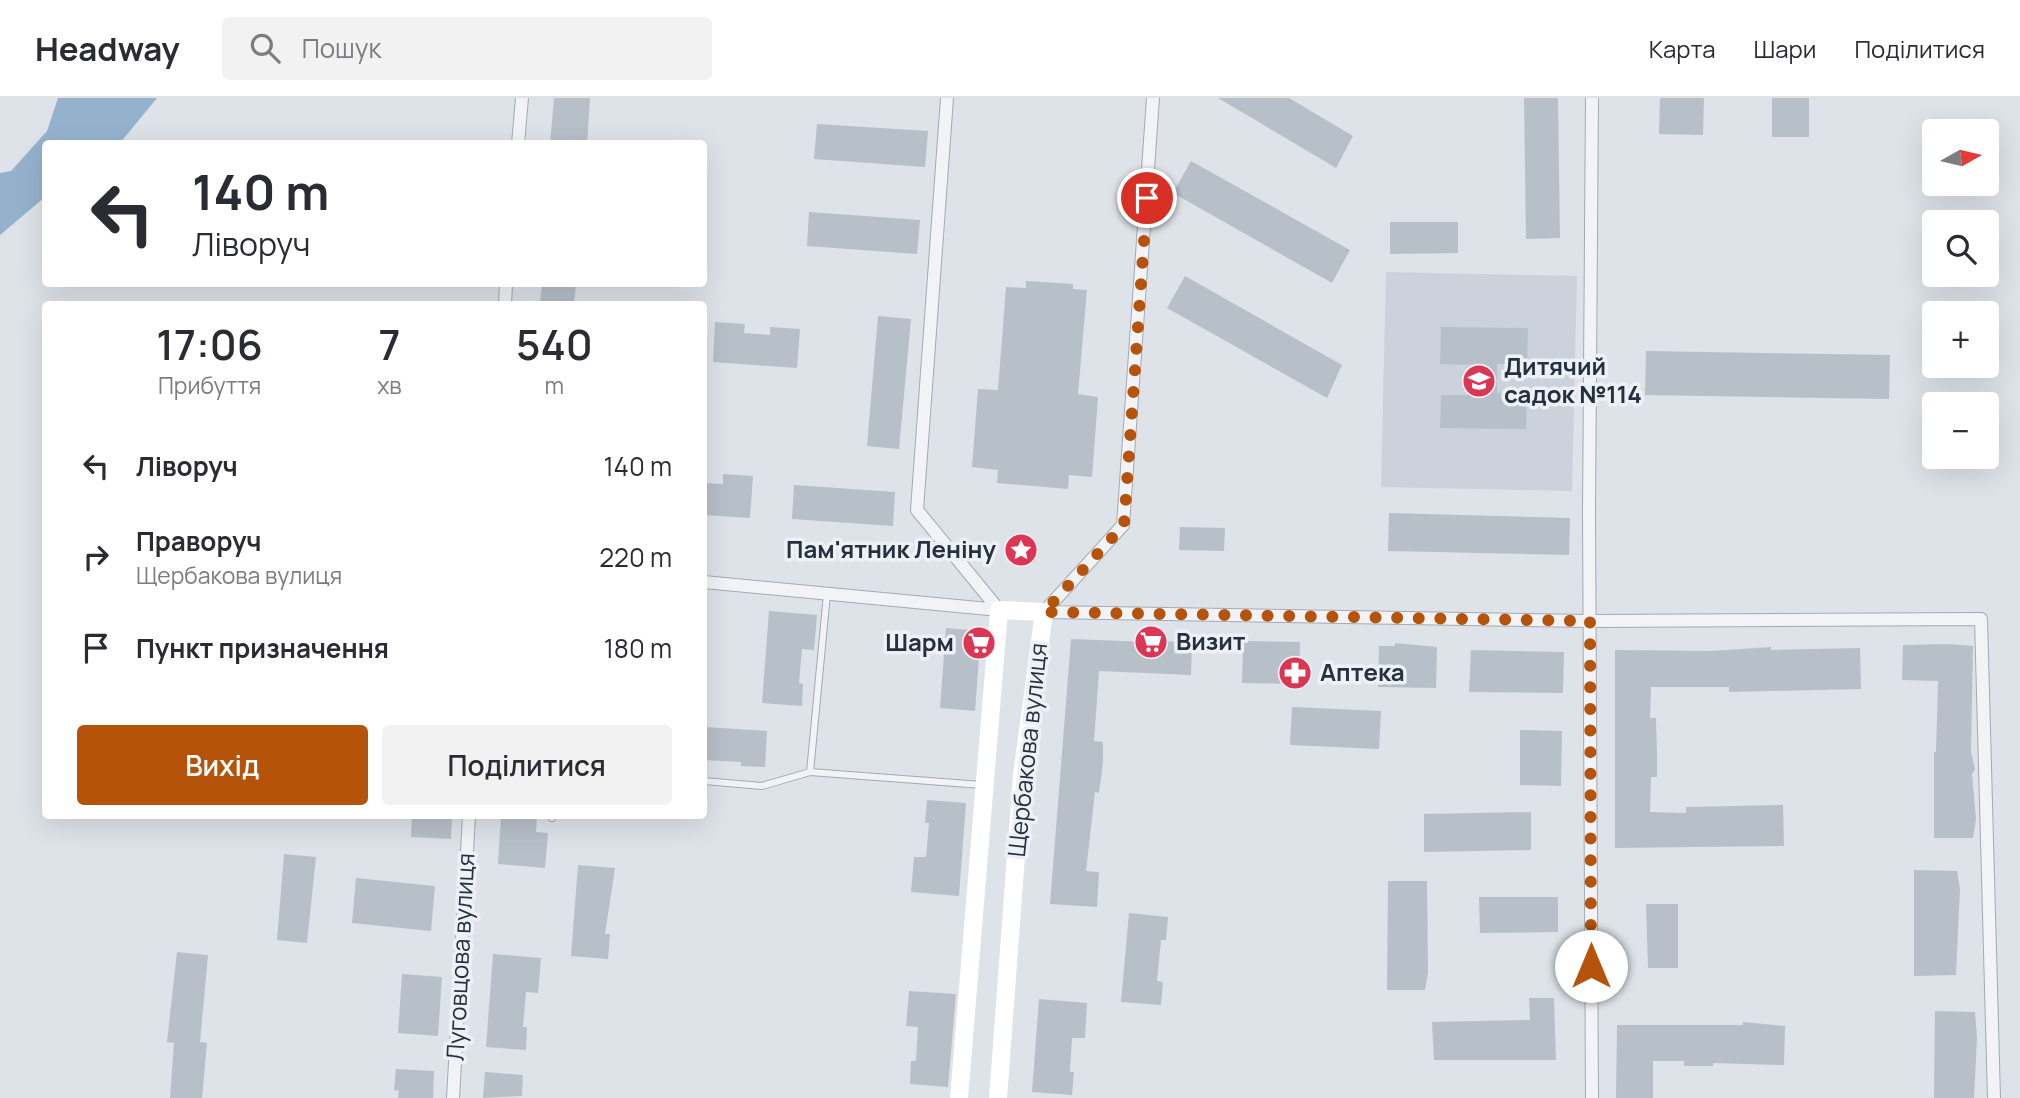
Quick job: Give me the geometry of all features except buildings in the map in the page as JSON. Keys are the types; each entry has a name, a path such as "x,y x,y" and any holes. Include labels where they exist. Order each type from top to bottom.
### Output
{"street":[{"path":"518,140 522,98"},
{"path":"947,98 917,510 999,610"},
{"name":"Щербакова вулиця","path":"998,1098 1022,775 1044,612 1124,525 1153,98"},
{"path":"1592,98 1592,1098"},
{"path":"707,582 1044,612 1590,621 1981,619 1994,1098"},
{"name":"Щербакова вулиця","path":"959,1098 999,610"},
{"name":"Луговцова вулиця","path":"453,1098 469,819"}],"lane":[{"path":"810,772 827,594"},
{"path":"707,782 762,786 810,772 985,785"}],"shaded area":[{"name":"Дитячий садок №114","path":"1386,272 1577,276 1572,491 1381,487"}],"green space":[{"path":"1014,534 1035,543 1038,555 1034,563 1027,564 1008,556 1005,546"}],"water":[{"path":"58,98 157,98 122,140 42,140 42,200 0,235 0,173 11,171 47,131"}],"place":[{"name":"Дитячий садок №114","path":"1479,381"},
{"name":"Пам'ятник Леніну","path":"1021,550"},
{"name":"Визит","path":"1151,642"},
{"name":"Шарм","path":"979,643"},
{"name":"Аптека","path":"1295,673"}],"route":[{"path":"1147,198 1124,525 1044,612 1590,621 1591,966"}]}
